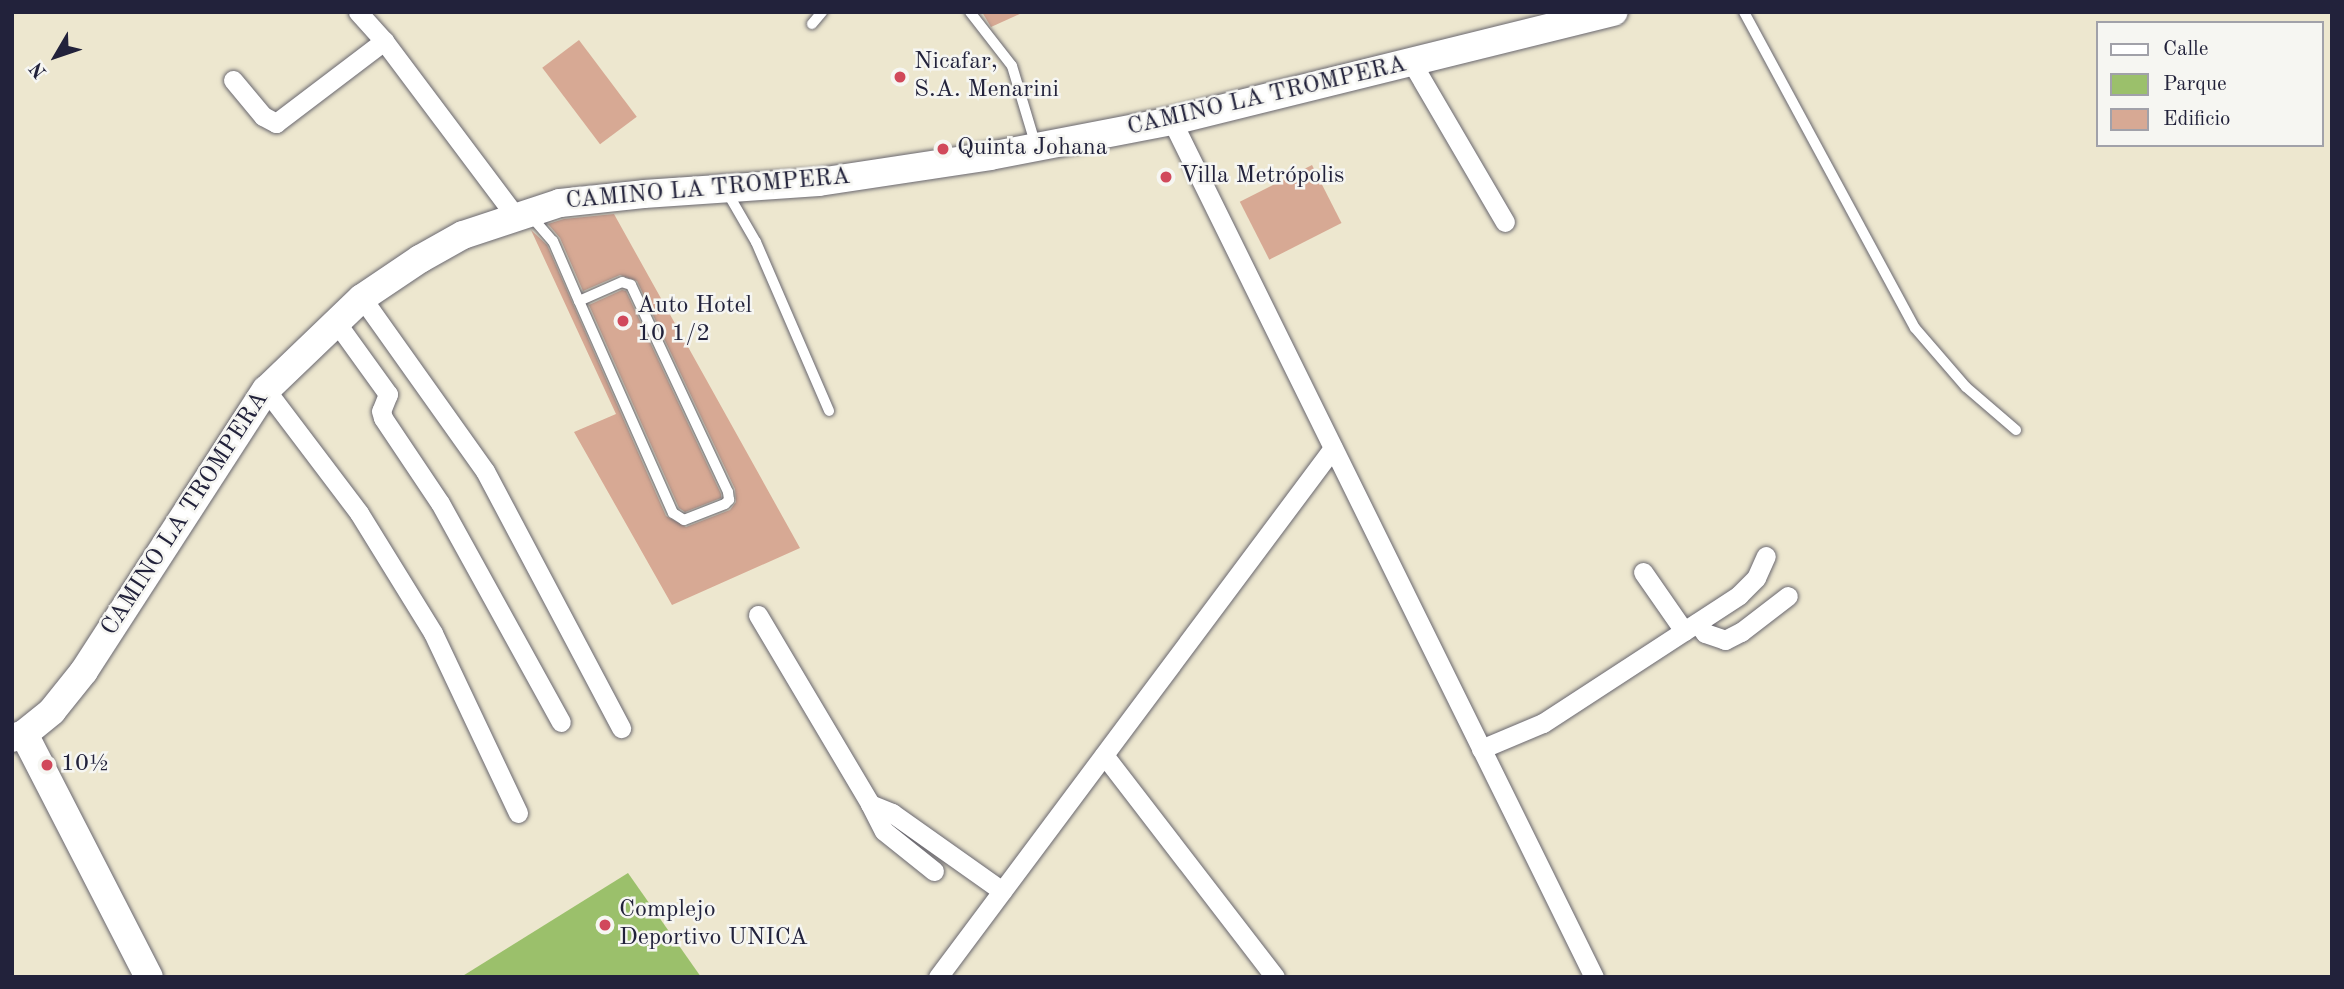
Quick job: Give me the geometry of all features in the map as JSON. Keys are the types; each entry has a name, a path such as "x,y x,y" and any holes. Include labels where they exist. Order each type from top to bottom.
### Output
{"street":[{"path":"358,12 522,215"},
{"name":"CAMINO LA TROMPERA","path":"18,736 52,711 84,671 266,390 362,298 420,259 463,235 560,203 819,182 1037,147 1172,121 1614,12"},
{"path":"233,80 263,116 276,123 384,41"},
{"path":"1412,63 1505,222"},
{"path":"1172,121 1594,977"},
{"path":"362,298 485,471 621,728"},
{"path":"336,322 388,394 381,411 383,418 440,503 561,722"},
{"path":"266,390 359,513 433,633 518,813"},
{"path":"938,977 1333,448"},
{"path":"1481,749 1543,723 1740,595 1756,578 1766,556"},
{"path":"1643,572 1691,627 1725,640 1741,632 1788,596"},
{"path":"758,615 884,831 934,871"},
{"path":"18,736 149,977"},
{"path":"1104,755 1275,977"},
{"path":"870,804 892,813 1002,891"}],"lane":[{"path":"812,24 822,12"},
{"path":"970,12 1012,66 1037,147"},
{"path":"1744,12 1915,328 1966,387 2016,430"},
{"path":"725,189 753,234 829,411"},
{"path":"522,215 553,241 579,301 673,513 684,520 724,504 729,500 728,492 631,285 622,282 579,301"}],"green space":[{"name":"Complejo Deportivo UNICA","path":"628,873 701,977 461,977"}],"building":[{"path":"982,12 1024,12 991,27"},
{"path":"579,40 637,117 600,144 542,68"},
{"path":"1312,165 1342,223 1269,260 1240,202"},
{"path":"614,214 800,548 672,605 574,432 616,414 531,230 547,245 666,516 686,527 730,510 736,502 735,489 637,281 620,275 583,291 560,238 548,224 564,219"},
{"path":"622,290 626,291 721,494 721,498 685,512 679,508 589,305"}],"place":[{"name":"Nicafar, S.A. Menarini","path":"900,77"},
{"name":"Quinta Johana","path":"943,149"},
{"name":"Villa Metrópolis","path":"1166,177"},
{"name":"Auto Hotel 10 1/2","path":"623,321"},
{"name":"10½","path":"47,765"},
{"name":"Complejo Deportivo UNICA","path":"605,925"}]}
